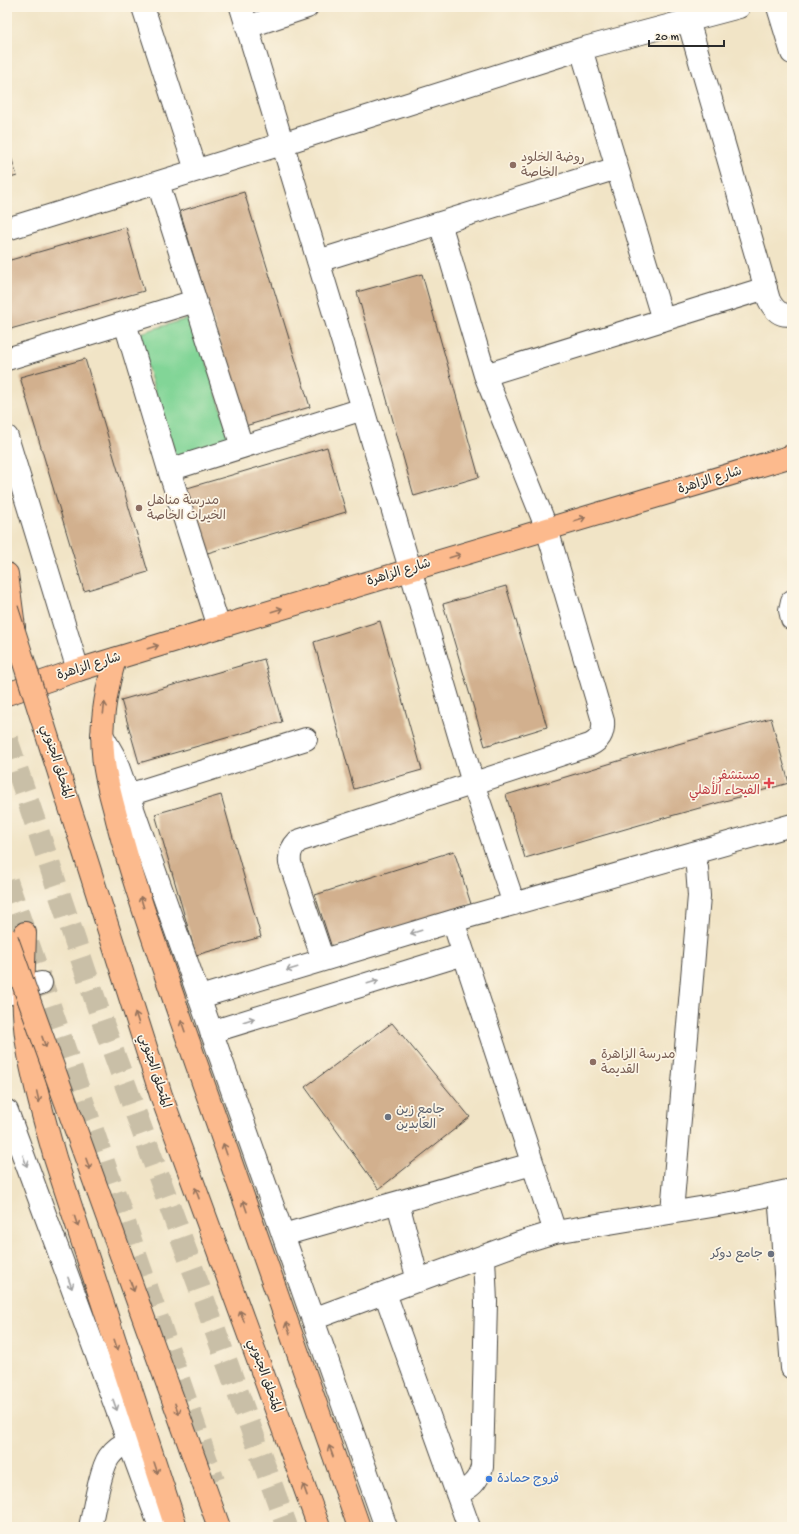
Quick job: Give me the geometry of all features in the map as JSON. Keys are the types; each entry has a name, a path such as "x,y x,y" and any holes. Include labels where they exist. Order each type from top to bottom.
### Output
{"main road":[{"name":"شارع الزاهرة","path":"7,694 78,670 219,627 792,456"},
{"path":"7,574 14,631"},
{"name":"المتحلق الجنوبي","path":"7,609 161,1095 319,1527"},
{"path":"115,659 108,684 102,735 106,775 122,840 154,940 238,1186 359,1527"},
{"path":"16,936 24,988 28,1047 38,1098 58,1165 176,1527"},
{"path":"16,936 219,1527"}],"street":[{"path":"143,7 196,170"},
{"path":"307,7 244,17 363,408 473,783 514,904"},
{"path":"778,7 792,53"},
{"path":"7,229 581,50 725,9"},
{"path":"688,20 772,306 776,311 791,319"},
{"path":"581,50 663,320"},
{"path":"318,261 617,168"},
{"path":"158,183 242,447"},
{"path":"323,960 290,864 290,857 294,845 304,838 590,745 596,742 604,729 603,721 547,529 485,375 440,223"},
{"path":"485,375 766,288"},
{"path":"7,359 196,301"},
{"path":"125,323 169,470 219,627"},
{"path":"169,470 363,408"},
{"path":"7,437 78,670"},
{"path":"792,601 790,610 792,619"},
{"path":"102,735 115,758 386,1527"},
{"path":"128,795 306,739"},
{"path":"200,997 453,921 792,825"},
{"path":"672,1212 699,896 697,868 693,853"},
{"path":"453,921 555,1232"},
{"path":"211,1032 464,954"},
{"path":"7,1111 160,1527"},
{"path":"283,1235 532,1164"},
{"path":"313,1319 555,1232 786,1192 792,1368"},
{"path":"398,1203 418,1282"},
{"path":"457,1494 468,1489 474,1484 482,1467 486,1302 484,1258"},
{"path":"385,1293 469,1527"},
{"path":"90,1527 105,1464 114,1450 129,1442"}],"green space":[{"path":"193,317 231,441 176,458 137,334"}],"building":[{"path":"7,144 17,176 7,179"},
{"path":"244,192 310,407 245,426 180,211"},
{"path":"126,227 144,291 7,330 7,261"},
{"path":"422,274 479,477 414,496 357,292"},
{"path":"85,359 148,572 84,591 20,377"},
{"path":"327,447 346,512 204,554 184,489"},
{"path":"506,586 547,727 485,746 443,604"},
{"path":"380,621 422,770 354,789 314,642"},
{"path":"264,659 282,722 139,763 121,700"},
{"path":"771,718 789,783 525,858 506,795 635,756"},
{"path":"221,795 261,937 196,955 155,814"},
{"path":"454,851 471,904 332,948 315,895"},
{"name":"جامع زين العابدين","path":"392,1023 470,1117 379,1189 305,1087"}],"tunnel":[{"path":"7,739 105,1029 287,1527"},
{"path":"7,881 214,1481"}],"place":[{"name":"روضة الخلود الخاصة","path":"513,165"},
{"name":"مدرسة مناهل الخيرات الخاصة","path":"139,508"},
{"name":"مستشفى الفيحاء الأهلي","path":"769,783"},
{"name":"مدرسة الزاهرة القديمة","path":"593,1062"},
{"name":"جامع زين العابدين","path":"388,1117"},
{"name":"جامع دوكر","path":"771,1254"},
{"name":"فروج حمادة","path":"489,1479"}]}
